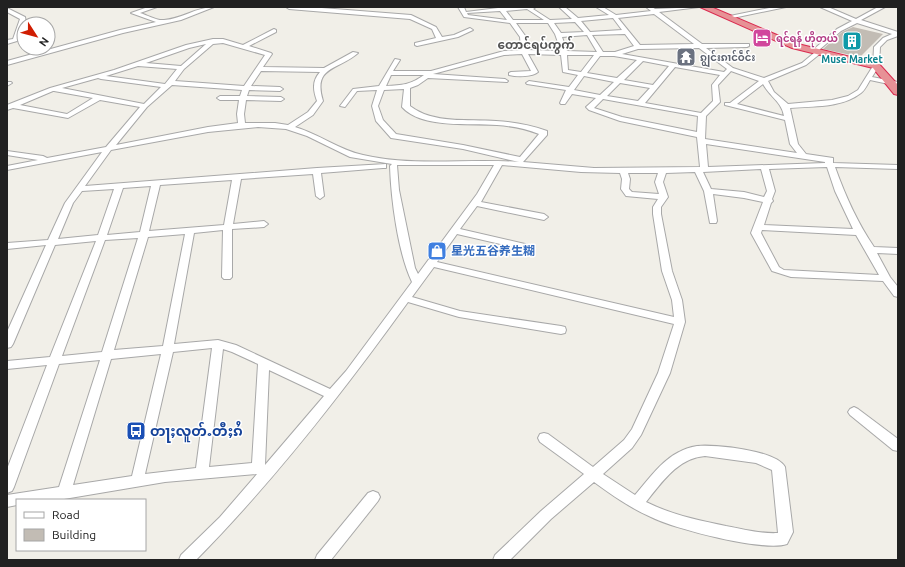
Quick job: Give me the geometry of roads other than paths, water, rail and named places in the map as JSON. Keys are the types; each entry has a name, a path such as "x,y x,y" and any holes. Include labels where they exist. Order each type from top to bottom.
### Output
{"highway":[{"path":"704,7 731,17"},
{"path":"712,7 795,46 876,66 894,83 898,92"}],"street":[{"path":"154,7 134,14 163,23"},
{"path":"7,63 122,32 163,23 211,7"},
{"path":"289,7 347,9 418,19 434,28 440,38"},
{"path":"366,12 372,7"},
{"path":"390,7 392,15"},
{"path":"461,7 465,12 464,15 468,17 512,22 614,16 653,10 696,7"},
{"path":"527,7 547,20 559,36 564,52 565,71 654,87"},
{"path":"465,12 501,8 533,7"},
{"path":"562,7 577,18 590,35 600,52"},
{"path":"599,7 614,16 638,47"},
{"path":"764,7 771,9"},
{"path":"731,17 783,7"},
{"path":"823,7 855,20 898,34"},
{"path":"731,105 764,80 804,64 815,51 839,30 855,20 882,7"},
{"path":"501,8 523,37 524,52 535,73 511,74"},
{"path":"7,10 23,18 23,22 15,40 7,42"},
{"path":"653,10 731,69 764,80 771,93 786,106 790,119 794,144 802,154"},
{"path":"417,44 440,38 456,36 470,30"},
{"path":"243,47 274,31"},
{"path":"559,36 626,32"},
{"path":"786,106 833,102 850,97 860,91 876,66 877,47 885,39 898,34"},
{"path":"10,107 52,89 136,64 188,46 205,41 219,41 269,54 241,98 239,112 242,125"},
{"path":"7,344 70,203 79,189 108,149 145,106 168,85 182,68 211,43 219,41"},
{"path":"614,54 638,47 747,45"},
{"path":"563,103 570,90 600,52"},
{"path":"343,106 356,90 407,87 416,84 429,74 445,68 504,53 600,52 724,74"},
{"path":"290,127 307,117 320,101 315,87 320,74 324,70 355,53"},
{"path":"642,59 590,107 591,109 620,119 702,138 802,154 829,162"},
{"path":"397,60 389,73 375,106 380,121 394,136 463,147 546,167"},
{"path":"444,60 445,68"},
{"path":"136,64 182,68"},
{"path":"640,104 674,64"},
{"path":"717,102 715,85 724,74 731,69"},
{"path":"259,70 324,70"},
{"path":"389,73 429,74 505,81"},
{"path":"97,76 168,85 280,89"},
{"path":"868,78 894,83"},
{"path":"529,83 702,115"},
{"path":"407,87 406,107 410,111 422,116 456,121 507,124 544,133 522,160"},
{"path":"52,89 145,106"},
{"path":"10,107 68,116 100,98"},
{"path":"220,98 281,99"},
{"path":"717,102 790,119"},
{"path":"713,221 708,191 701,169 702,115 717,102"},
{"path":"7,168 242,125 277,125 290,127 361,158 415,163 499,163 623,171 764,167 829,162 898,167"},
{"path":"7,153 50,159"},
{"path":"829,162 839,191 859,232 871,250 886,278 898,294"},
{"path":"79,189 317,170 394,166 415,163"},
{"path":"186,560 225,521 262,470 350,374 474,203 499,163"},
{"path":"394,166 395,190 410,268 417,282"},
{"path":"764,167 771,191 756,233 775,269 781,272 886,278"},
{"path":"317,170 320,196"},
{"path":"663,170 659,182 664,197"},
{"path":"623,171 626,179 625,190 629,194 664,197"},
{"path":"227,277 228,226 237,176"},
{"path":"64,493 105,355 114,333 144,234 156,183"},
{"path":"7,487 53,361 102,238 120,186"},
{"path":"708,191 744,195 768,201"},
{"path":"500,560 593,473 628,444 637,432 664,373 680,322 677,300 667,271 657,214 657,207 664,197"},
{"path":"474,203 544,217"},
{"path":"7,246 264,224"},
{"path":"759,227 859,232"},
{"path":"137,481 168,349 190,230"},
{"path":"454,231 522,246"},
{"path":"871,250 898,251"},
{"path":"431,263 680,322"},
{"path":"405,298 466,315 561,330"},
{"path":"202,473 218,344"},
{"path":"7,366 218,344 236,349 332,395"},
{"path":"262,470 264,363"},
{"path":"854,412 898,446"},
{"path":"544,438 593,473 637,503 655,514 692,524 767,540 782,539 786,532 778,467 765,459 700,451 684,455 662,474 637,503"},
{"path":"7,500 64,493 165,476 262,470"},
{"path":"322,560 373,497"}],"place":[{"name":"ရင်ရန် ဟိုတယ်","path":"762,38"},
{"name":"Muse Market","path":"852,41"},
{"name":"ၵျွင်းၵၢင်ဝဵင်း","path":"686,57"},
{"name":"星光五谷养生糊","path":"437,251"},
{"name":"တႃႈလူတ်ႉတီႈၵႆ","path":"136,431"}],"district":[{"name":"တောင်ရပ်ကွက်","path":"536,45"}]}
